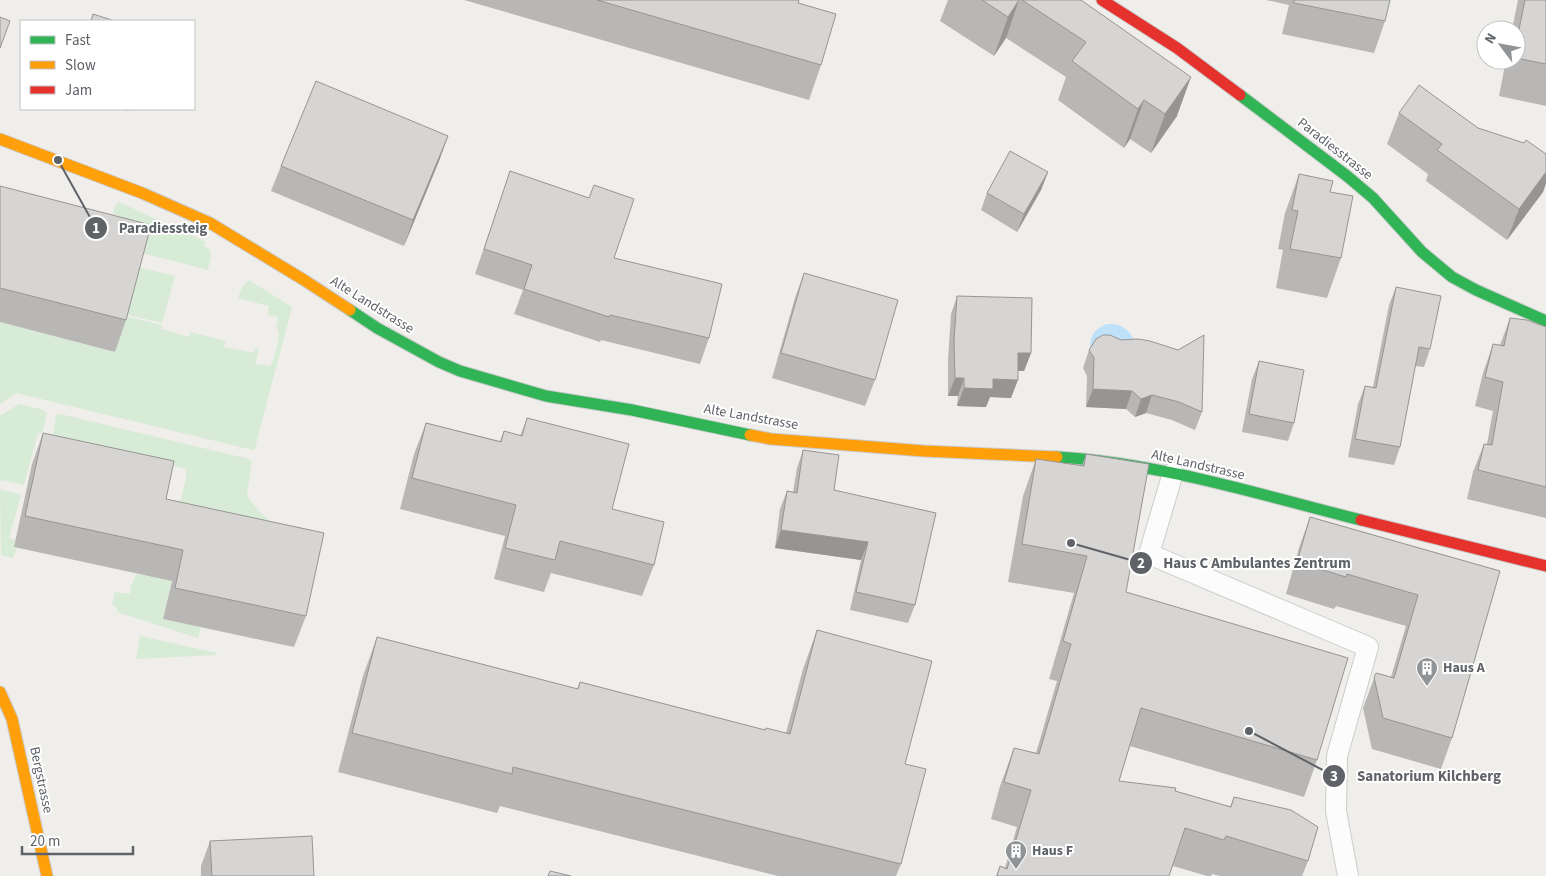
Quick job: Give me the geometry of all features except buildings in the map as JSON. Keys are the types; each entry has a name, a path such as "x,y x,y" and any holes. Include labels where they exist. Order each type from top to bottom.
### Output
{"street":[{"name":"Paradiesstrasse","path":"1102,0 1177,48 1347,176 1373,198 1422,252 1452,277 1476,290 1546,320"},
{"name":"Alte Landstrasse","path":"0,139 142,192 210,223 377,328 439,362 460,371 546,396 632,410 771,439 888,448 1088,458 1172,474 1546,566"},
{"name":"Bergstrasse","path":"0,692 12,719 47,876"}],"lane":[{"path":"1172,474 1150,554 1368,647 1337,756 1336,811 1348,876"}],"green space":[{"path":"119,202 206,242 204,246 209,249 211,256 208,270 130,250 145,228 113,213 116,204"},
{"path":"137,267 175,276 162,323 125,314"},
{"path":"249,280 292,307 253,450 16,393 0,404 0,322 114,352 124,316 162,325 161,329 189,337 190,332 226,341 224,347 254,353 255,348 259,349 255,364 270,366 275,356 278,341 279,333 276,326 278,321 277,317 268,315 269,306 238,298 242,287"},
{"path":"19,404 44,410 47,413 42,433 38,433 24,485 1,480 0,484 0,416"},
{"path":"60,414 249,459 252,462 247,494 250,500 270,522 299,546 180,542 163,619 201,627 198,638 117,612 117,607 112,605 115,592 130,594 136,574 145,575 162,497 180,504 186,478 186,469 53,435 56,415"},
{"path":"0,489 21,495 9,538 15,540 14,547 17,548 13,558 1,555"},
{"path":"140,636 217,653 216,655 136,659"}],"water":[{"path":"1108,324 1124,328 1134,340 1091,356 1090,345 1092,336 1098,329"}],"traffic: fast":[{"path":"1240,95 1373,198 1422,252 1452,277 1476,290 1546,321"},
{"path":"350,310 377,328 439,362 460,371 546,396 632,410 750,435"},
{"path":"1057,457 1096,460 1172,473 1361,520"}],"traffic: slow":[{"path":"0,139 142,193 210,223 350,310"},
{"path":"750,435 771,439 924,451 1057,457"},
{"path":"0,692 12,719 47,876"}],"traffic: jam":[{"path":"1102,0 1177,48 1240,95"},
{"path":"1361,520 1546,566"}],"place":[{"name":"Paradiessteig","path":"58,160"},
{"name":"Haus C Ambulantes Zentrum","path":"1071,543"},
{"name":"Haus A","path":"1427,687"},
{"name":"Sanatorium Kilchberg","path":"1249,731"},
{"name":"Haus F","path":"1016,870"}]}
